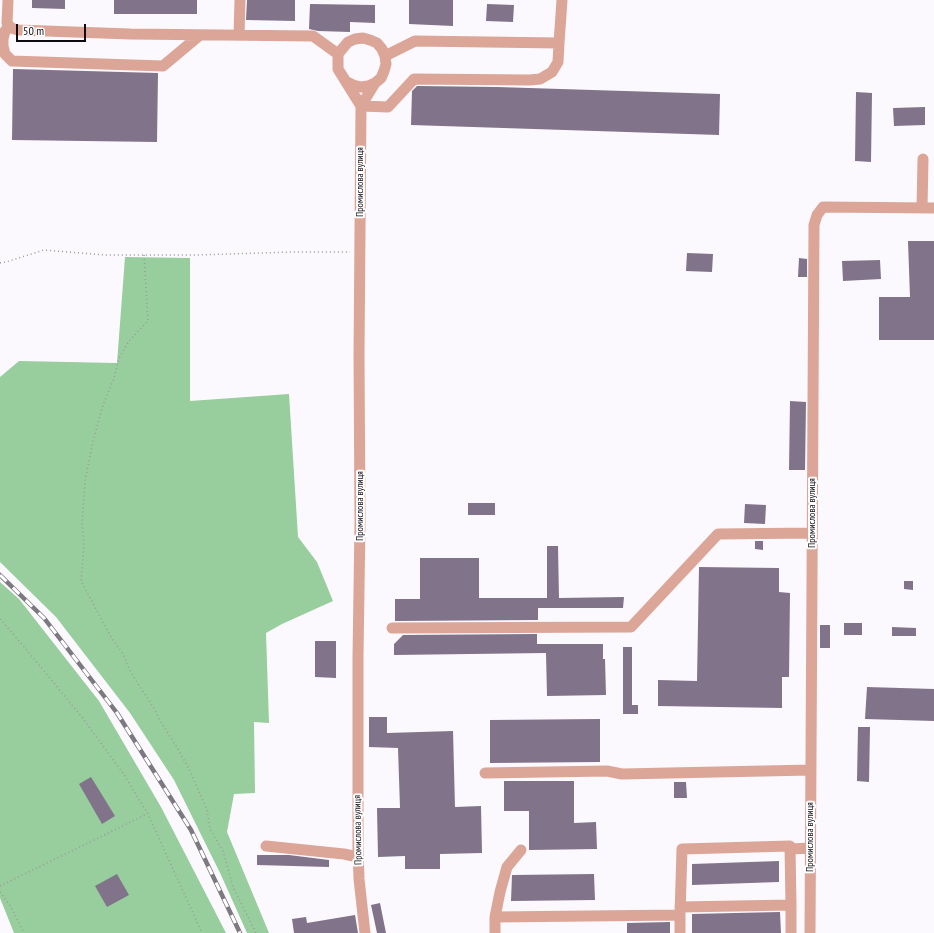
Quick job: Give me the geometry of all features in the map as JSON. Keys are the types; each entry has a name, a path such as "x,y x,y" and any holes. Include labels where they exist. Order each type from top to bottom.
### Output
{"street":[{"path":"8,0 7,23 13,29 18,30 130,34 313,36 338,54"},
{"path":"240,0 240,35"},
{"path":"361,106 388,107 414,79 540,79 552,72 558,62 562,0"},
{"path":"9,26 5,31 3,46 5,54 12,61 163,66 200,35"},
{"path":"347,82 361,87 375,83 381,78 386,64 382,49 377,44 363,38 355,39 348,42 338,54 338,69 361,106"},
{"path":"385,56 415,41 559,43"},
{"path":"361,106 375,83"},
{"name":"Промислова вулиця","path":"361,106 358,858 366,933"},
{"path":"922,208 923,159"},
{"name":"Промислова вулиця","path":"810,933 814,226 817,215 823,207 934,208"},
{"path":"392,628 631,627 718,534 812,533"},
{"path":"485,773 607,771 622,774 811,770"},
{"path":"266,846 344,854 358,858"},
{"path":"680,933 682,849 790,846 790,848 810,848"},
{"path":"790,848 791,933"},
{"path":"495,933 495,917 507,867 522,850"},
{"path":"495,917 680,911 791,905"}],"path":[{"path":"0,262 6,262 44,250 105,255 360,252"},
{"path":"144,255 148,321 129,341 119,358 114,378 103,405 93,442 85,481 82,524 84,546 81,581 112,639 123,654 131,673 189,769 207,810 210,829 223,851 233,887 256,933"},
{"path":"0,619 81,716 123,773 148,814 202,933"},
{"path":"0,886 148,814"},
{"path":"0,892 11,907 24,933"}],"green space":[{"path":"125,257 190,258 190,401 289,394 298,537 317,562 333,601 282,624 266,633 269,723 254,722 255,793 234,794 227,832 269,933 247,933 221,875 174,780 130,713 56,617 0,562 0,377 19,361 117,363"},
{"path":"0,582 19,599 99,701 161,807 226,933 14,933 0,898"}],"building":[{"path":"32,0 65,0 65,9 32,8"},
{"path":"114,0 197,0 197,14 114,14"},
{"path":"247,0 295,0 295,21 246,20"},
{"path":"409,0 453,0 453,26 409,24"},
{"path":"310,4 375,5 375,23 350,22 350,32 318,31 309,29"},
{"path":"487,4 514,5 513,22 486,21"},
{"path":"13,69 158,73 157,142 12,140"},
{"path":"417,86 720,94 719,135 411,125 412,91"},
{"path":"856,92 872,93 871,162 855,161"},
{"path":"925,107 925,125 894,126 893,108"},
{"path":"908,241 934,241 934,340 879,340 879,297 910,297"},
{"path":"687,253 713,254 712,272 686,271"},
{"path":"799,258 807,259 807,277 798,277"},
{"path":"880,260 881,279 843,281 842,261"},
{"path":"790,401 806,402 805,470 789,470"},
{"path":"468,503 495,503 495,515 468,515"},
{"path":"745,504 766,505 765,524 744,523"},
{"path":"755,541 763,541 763,550 755,549"},
{"path":"547,546 558,546 559,598 624,597 623,608 538,608 538,620 395,621 395,599 420,599 420,558 479,558 479,598 547,598"},
{"path":"699,567 779,568 779,592 790,593 789,677 782,677 782,708 658,706 658,680 697,681"},
{"path":"904,581 913,581 913,590 904,589"},
{"path":"844,623 862,623 862,635 844,635"},
{"path":"820,625 830,625 830,648 820,648"},
{"path":"892,627 916,628 916,636 892,636"},
{"path":"537,634 537,644 603,644 606,695 547,696 546,653 394,655 394,644 403,635"},
{"path":"315,641 336,641 336,678 315,677"},
{"path":"623,647 632,647 632,705 638,705 638,714 623,714"},
{"path":"867,687 934,689 934,721 865,719"},
{"path":"369,717 387,717 387,733 453,731 455,807 481,806 482,853 440,854 440,869 405,869 405,856 378,857 377,808 400,808 398,748 369,747"},
{"path":"600,719 600,762 490,763 490,720"},
{"path":"858,727 870,727 869,782 857,781"},
{"path":"91,777 115,816 102,824 79,784"},
{"path":"504,781 574,781 574,823 596,822 597,849 529,850 529,811 504,811"},
{"path":"674,782 686,782 687,798 674,798"},
{"path":"257,855 289,855 329,860 329,867 257,865"},
{"path":"779,861 779,882 692,885 692,864"},
{"path":"117,874 129,895 107,907 95,886"},
{"path":"594,874 595,900 511,901 512,875"},
{"path":"380,903 386,933 377,933 371,905"},
{"path":"780,912 781,933 692,933 692,914"},
{"path":"355,915 358,933 294,933 292,919 306,917 307,923"},
{"path":"670,922 670,933 627,933 627,923"}],"railway":[{"path":"0,575 44,618 117,713 191,830 240,933"}]}
